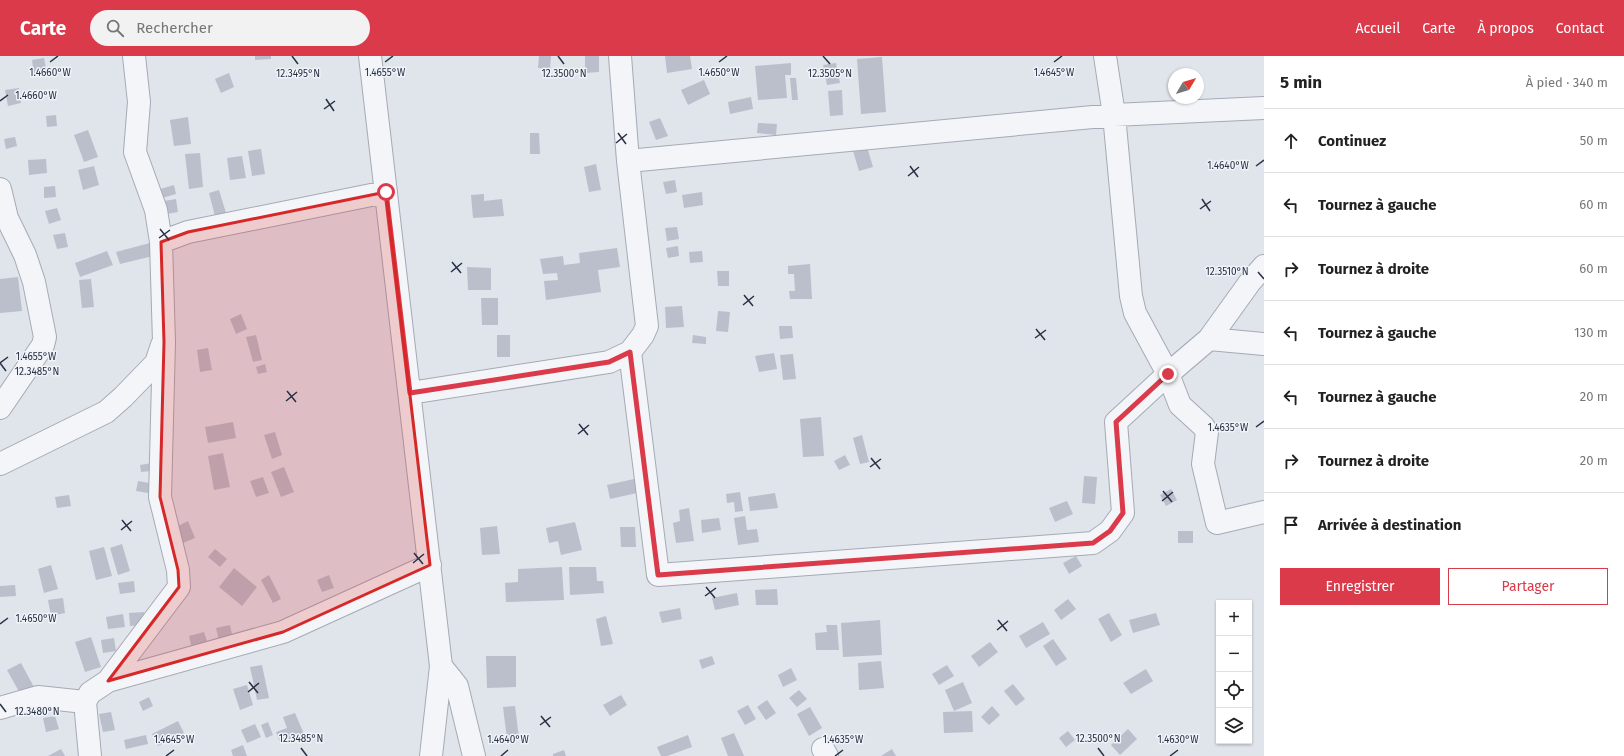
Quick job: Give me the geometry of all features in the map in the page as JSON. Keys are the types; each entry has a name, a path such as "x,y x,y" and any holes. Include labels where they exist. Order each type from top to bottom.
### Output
{"street":[{"path":"108,681 179,587 178,570 160,497 164,342 161,242 156,210 135,152 139,102 134,56"},
{"path":"370,56 441,666 431,756"},
{"path":"410,393 609,362 630,352 643,335 647,326 628,161 620,56"},
{"path":"1105,56 1114,115 1131,296 1135,313 1168,374 1180,405 1203,426 1207,432 1203,464 1217,523 1264,512"},
{"path":"628,161 1114,115 1264,108"},
{"path":"0,189 8,218 25,255 34,282 45,337 43,345 0,408"},
{"path":"161,242 188,232 386,192"},
{"path":"630,352 658,575 1093,543 1110,531 1123,513 1116,422 1209,339 1250,282 1264,266"},
{"path":"1209,339 1264,344"},
{"path":"0,464 106,412 156,363 164,342"},
{"path":"90,756 85,702 90,693 108,681 283,632 430,565"},
{"path":"441,666 457,686 474,756"},
{"path":"0,708 38,697 85,702"}],"highlighted area":[{"path":"386,192 430,565 283,632 108,681 179,587 178,570 160,497 164,342 161,242 188,232"}],"building":[{"path":"255,56 271,56 271,59 255,60"},
{"path":"539,56 551,56 550,69 538,68"},
{"path":"585,56 599,56 599,72 585,73"},
{"path":"665,56 690,56 692,69 667,73"},
{"path":"882,57 886,112 861,114 857,59"},
{"path":"44,58 47,73 34,75 32,60"},
{"path":"791,63 791,75 785,75 787,98 758,100 755,66"},
{"path":"836,63 840,83 827,85 823,65"},
{"path":"229,73 234,87 221,93 215,79"},
{"path":"790,78 796,78 798,100 792,100"},
{"path":"704,80 710,94 688,105 681,90"},
{"path":"19,88 21,103 8,106 5,90"},
{"path":"842,90 843,115 830,116 828,91"},
{"path":"751,97 753,109 730,114 728,102"},
{"path":"56,115 57,126 47,127 46,116"},
{"path":"188,117 191,144 174,146 170,120"},
{"path":"660,118 668,136 656,140 649,122"},
{"path":"758,123 777,124 776,135 757,133"},
{"path":"88,130 98,157 84,162 74,135"},
{"path":"530,133 539,133 540,154 530,154"},
{"path":"15,137 17,146 6,149 4,139"},
{"path":"865,140 873,167 859,171 851,144"},
{"path":"261,149 265,174 252,176 248,151"},
{"path":"200,153 203,187 189,189 185,154"},
{"path":"242,156 246,178 230,180 227,158"},
{"path":"46,159 47,173 29,175 28,160"},
{"path":"596,164 601,190 589,192 584,167"},
{"path":"94,166 99,185 83,190 78,170"},
{"path":"675,180 677,192 666,194 663,182"},
{"path":"174,185 176,194 159,199 157,190"},
{"path":"55,186 56,197 44,198 44,187"},
{"path":"219,190 226,213 215,216 209,193"},
{"path":"702,192 703,205 684,208 682,195"},
{"path":"484,194 484,201 502,199 504,216 473,218 471,195"},
{"path":"176,199 178,212 167,214 164,201"},
{"path":"57,208 61,220 49,224 45,211"},
{"path":"677,227 679,239 667,241 665,228"},
{"path":"65,233 68,247 57,249 53,235"},
{"path":"150,243 153,256 120,264 116,252"},
{"path":"678,246 679,256 668,258 666,248"},
{"path":"617,248 620,267 598,270 601,292 546,300 544,281 558,280 557,273 543,274 540,259 563,256 564,265 580,263 579,253"},
{"path":"107,251 113,265 80,277 75,263"},
{"path":"702,251 703,262 690,263 689,252"},
{"path":"810,264 812,299 790,299 789,291 795,291 794,274 788,274 788,266"},
{"path":"467,267 491,268 491,290 468,290"},
{"path":"717,271 729,271 729,286 718,286"},
{"path":"18,277 22,311 0,313 0,279"},
{"path":"91,279 94,307 82,308 79,280"},
{"path":"481,298 498,298 498,325 482,325"},
{"path":"682,306 684,327 666,328 665,307"},
{"path":"718,311 730,312 728,332 716,331"},
{"path":"241,314 247,329 236,334 230,319"},
{"path":"779,326 792,326 793,338 780,339"},
{"path":"256,335 262,360 253,362 246,337"},
{"path":"497,335 510,335 510,357 497,357"},
{"path":"693,335 706,337 706,344 692,343"},
{"path":"208,348 212,370 200,372 197,350"},
{"path":"774,353 777,369 759,372 755,356"},
{"path":"793,354 796,379 783,380 780,355"},
{"path":"265,364 267,372 258,374 256,367"},
{"path":"821,417 824,456 803,457 800,419"},
{"path":"233,422 236,438 208,443 205,427"},
{"path":"275,432 282,455 272,459 264,435"},
{"path":"862,435 869,462 860,464 853,438"},
{"path":"223,453 230,487 214,490 208,456"},
{"path":"845,455 850,465 839,470 834,461"},
{"path":"159,462 160,470 141,472 140,465"},
{"path":"284,467 294,492 281,497 271,472"},
{"path":"1084,476 1097,477 1095,504 1082,503"},
{"path":"263,477 269,493 256,497 250,481"},
{"path":"634,479 637,493 610,499 607,485"},
{"path":"138,481 149,483 148,493 136,491"},
{"path":"1171,489 1177,500 1166,506 1160,495"},
{"path":"740,492 743,511 735,512 734,502 727,503 726,494"},
{"path":"775,493 778,508 750,511 748,497"},
{"path":"69,495 71,506 57,508 55,497"},
{"path":"1067,501 1073,514 1055,522 1049,508"},
{"path":"689,508 694,541 676,543 673,523 680,521 679,510"},
{"path":"745,516 747,530 757,529 759,542 738,545 734,518"},
{"path":"719,518 721,530 702,533 701,520"},
{"path":"188,521 195,538 183,543 176,527"},
{"path":"575,522 582,550 561,555 558,541 549,543 546,528"},
{"path":"497,526 500,554 482,555 480,528"},
{"path":"620,527 635,527 636,547 621,547"},
{"path":"1178,531 1193,531 1193,543 1178,543"},
{"path":"122,544 130,571 118,575 110,548"},
{"path":"104,547 112,576 96,580 89,551"},
{"path":"215,549 227,559 220,567 208,557"},
{"path":"1076,556 1082,566 1069,574 1063,563"},
{"path":"51,565 58,589 44,593 38,569"},
{"path":"562,567 564,600 506,602 505,583 518,582 518,569"},
{"path":"569,567 596,567 597,581 603,581 604,593 570,595"},
{"path":"234,568 257,587 242,606 219,587"},
{"path":"269,575 281,599 273,603 261,580"},
{"path":"329,575 334,588 322,592 317,580"},
{"path":"134,581 135,592 120,594 118,583"},
{"path":"15,585 16,596 0,597 0,586"},
{"path":"777,589 778,605 756,605 755,590"},
{"path":"737,593 739,605 715,610 712,598"},
{"path":"63,598 65,613 51,616 48,600"},
{"path":"1068,599 1076,609 1061,620 1054,610"},
{"path":"680,608 682,619 662,623 659,612"},
{"path":"144,612 145,625 130,626 129,613"},
{"path":"1109,613 1122,635 1111,642 1098,619"},
{"path":"1156,613 1160,625 1133,633 1129,620"},
{"path":"123,614 125,627 108,629 106,617"},
{"path":"606,616 613,644 601,646 596,619"},
{"path":"880,620 882,655 843,657 841,623"},
{"path":"1043,622 1050,634 1026,648 1019,636"},
{"path":"230,625 234,643 220,645 216,628"},
{"path":"826,625 837,625 839,650 816,650 815,633 827,632"},
{"path":"204,632 208,644 192,649 189,636"},
{"path":"91,637 101,667 85,672 75,642"},
{"path":"114,638 116,651 103,653 101,640"},
{"path":"1053,639 1067,659 1056,666 1043,646"},
{"path":"990,642 998,652 979,667 971,656"},
{"path":"486,656 516,656 516,687 487,688"},
{"path":"712,656 715,664 702,669 699,660"},
{"path":"881,661 884,688 859,690 858,663"},
{"path":"21,663 35,689 22,697 7,670"},
{"path":"262,665 269,698 257,700 250,667"},
{"path":"947,665 954,676 939,685 932,674"},
{"path":"791,668 797,680 783,687 778,675"},
{"path":"1146,669 1153,681 1131,694 1123,683"},
{"path":"963,682 972,703 954,711 945,690"},
{"path":"1013,684 1025,699 1016,706 1004,691"},
{"path":"247,685 253,705 240,710 233,689"},
{"path":"799,690 807,699 797,707 789,698"},
{"path":"621,695 627,705 610,716 603,705"},
{"path":"149,697 153,706 143,711 139,702"},
{"path":"767,700 776,713 766,720 757,707"},
{"path":"748,705 756,719 745,725 737,711"},
{"path":"515,706 519,738 507,739 503,707"},
{"path":"992,706 1000,715 989,725 981,717"},
{"path":"810,707 822,728 809,736 797,714"},
{"path":"972,711 973,732 944,733 943,712"},
{"path":"111,712 115,730 103,732 99,714"},
{"path":"295,713 304,734 280,743 276,732 287,728 283,717"},
{"path":"55,716 59,729 46,732 43,718"},
{"path":"178,721 184,733 158,746 152,734"},
{"path":"268,722 273,735 266,738 261,725"},
{"path":"255,724 261,737 247,743 241,730"},
{"path":"1128,729 1137,739 1120,755 1111,745"},
{"path":"1068,731 1075,740 1066,747 1059,738"},
{"path":"734,733 744,756 728,756 721,738"},
{"path":"146,735 148,744 126,749 124,740"},
{"path":"688,735 692,747 667,756 661,756 657,747"},
{"path":"243,745 247,756 233,756 231,750"},
{"path":"61,749 65,756 48,756"},
{"path":"892,749 896,756 881,756"},
{"path":"564,750 566,756 553,756 553,754"}],"route":[{"path":"386,192 410,393 609,362 630,352 658,575 1093,543 1110,531 1123,513 1116,422 1168,374"}]}
